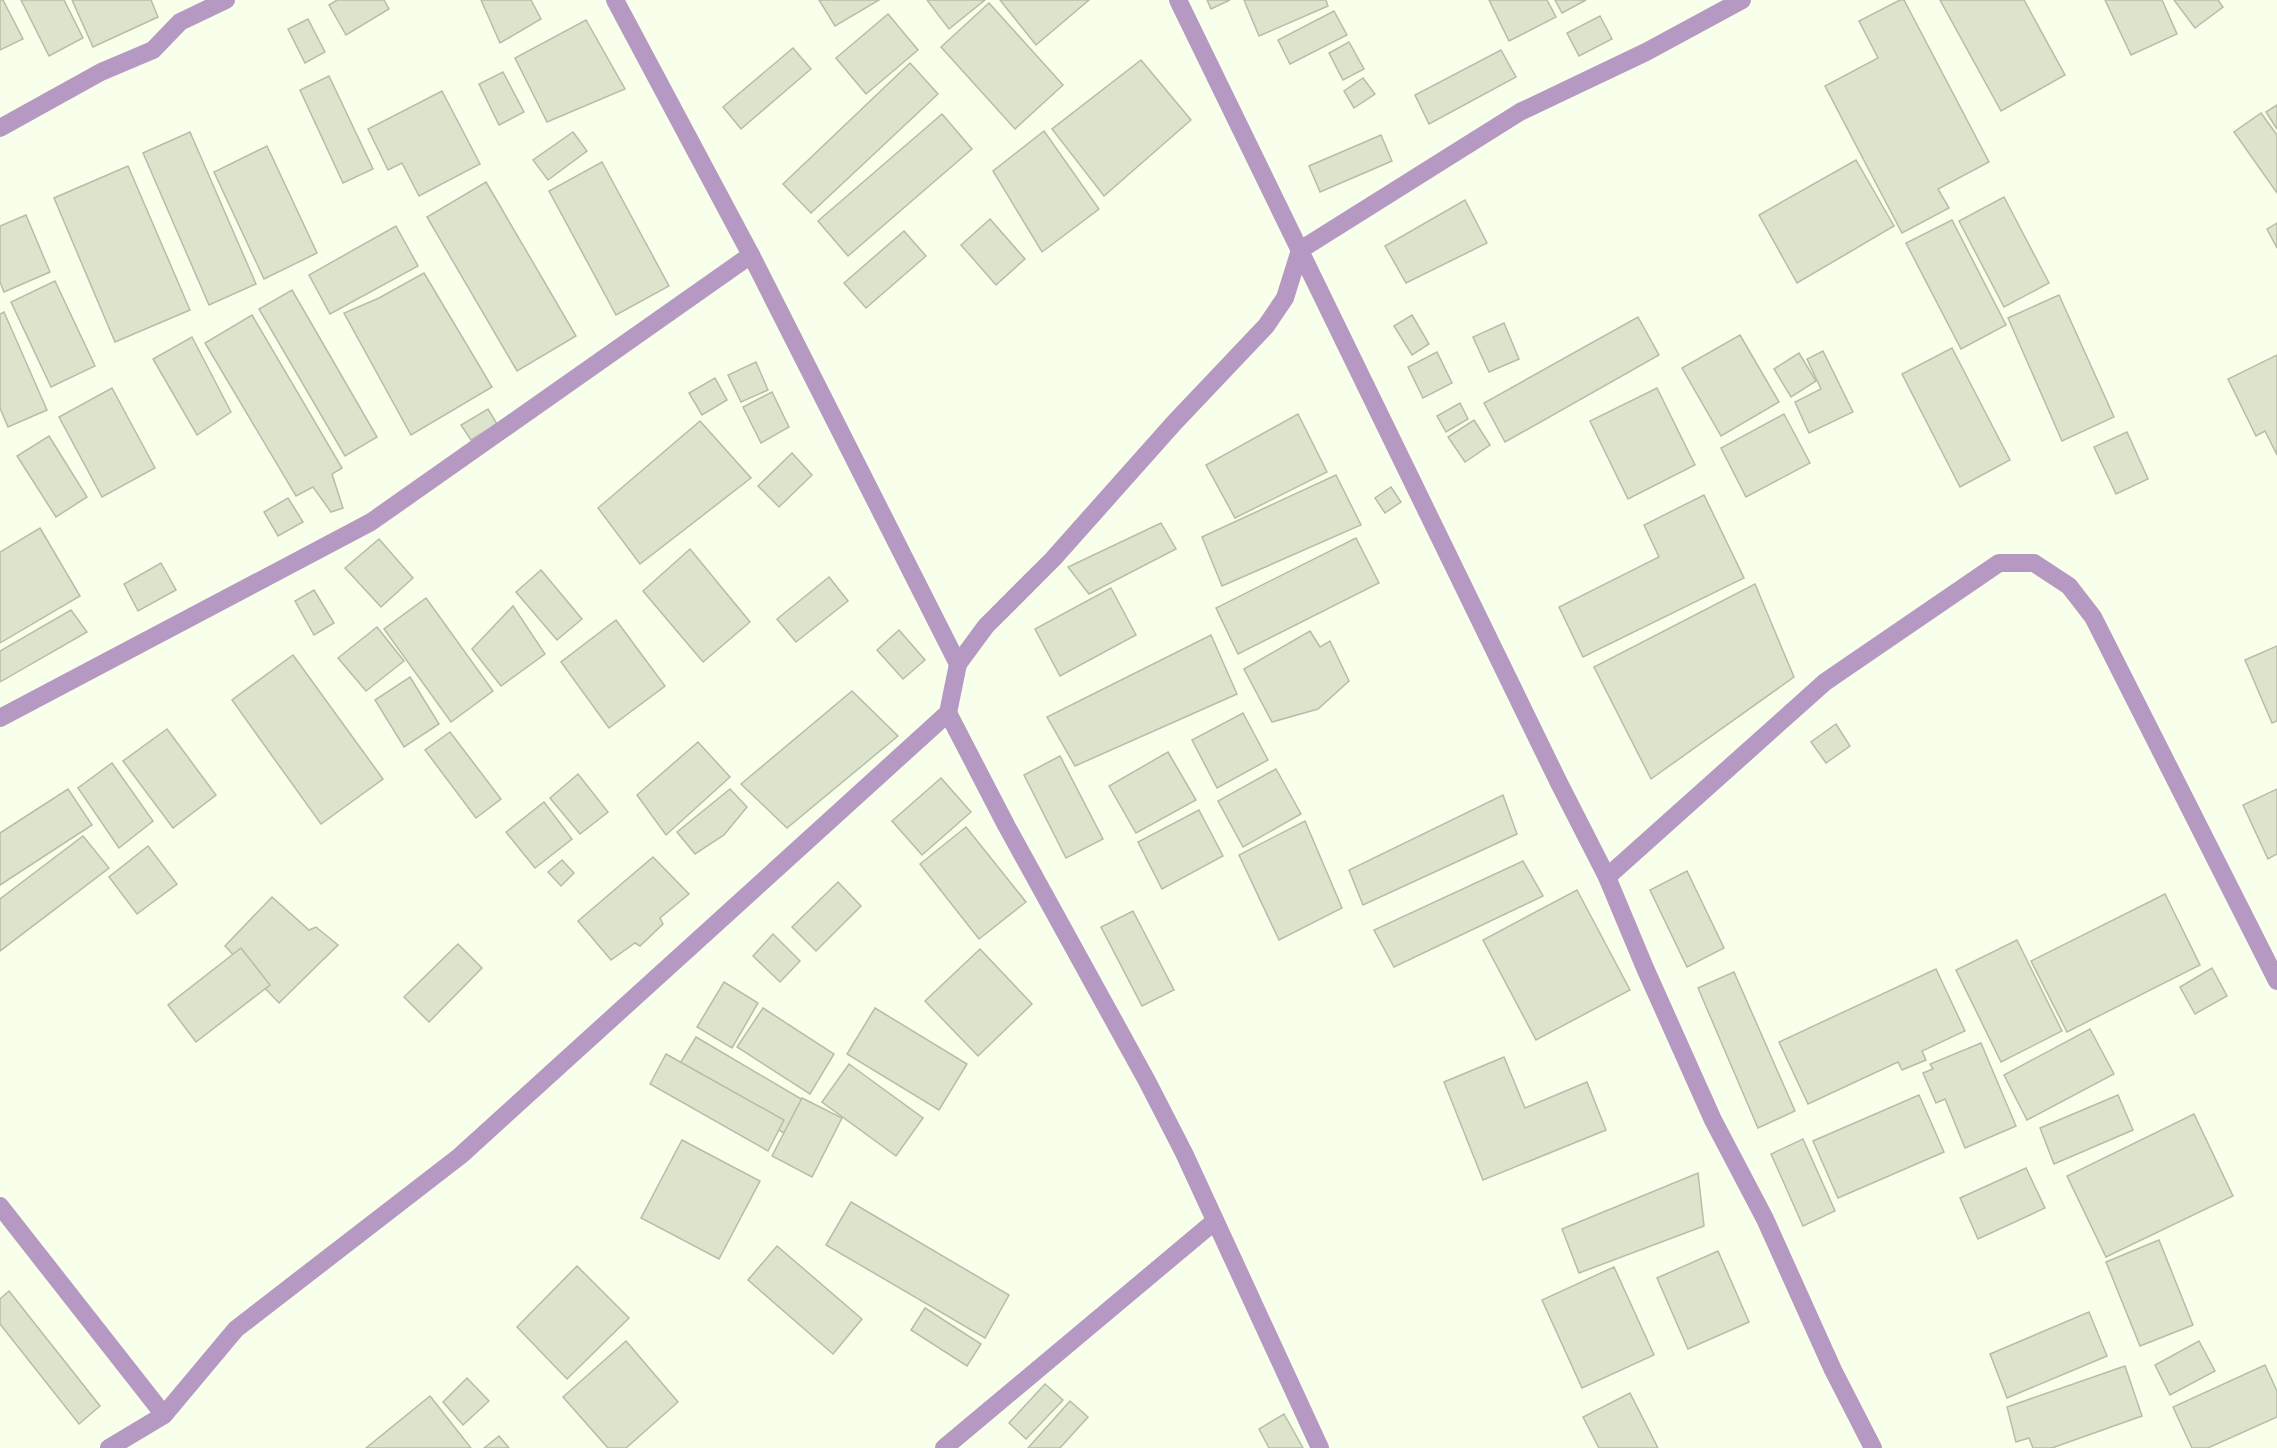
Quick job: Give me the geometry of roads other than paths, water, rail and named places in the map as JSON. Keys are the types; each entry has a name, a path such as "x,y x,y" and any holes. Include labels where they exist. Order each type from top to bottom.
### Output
{"street":[{"path":"0,128 101,72 153,51 180,22 226,0"},
{"path":"615,0 751,255 958,664"},
{"path":"1178,0 1559,783 1607,877 1713,1120 1765,1219 1833,1370 1873,1448"},
{"path":"109,1448 136,1442 164,1415 236,1329 460,1156 948,712 958,664 986,626 1053,559 1174,423 1266,326 1285,298 1300,250 1520,112 1646,52 1742,0"},
{"path":"0,718 371,522 751,255"},
{"path":"1607,877 1825,682 1999,563 2034,563 2069,586 2093,616 2277,981"},
{"path":"948,712 1006,825 1147,1081 1184,1153 1320,1448"},
{"path":"0,1206 164,1415"},
{"path":"944,1448 1215,1221"}]}
